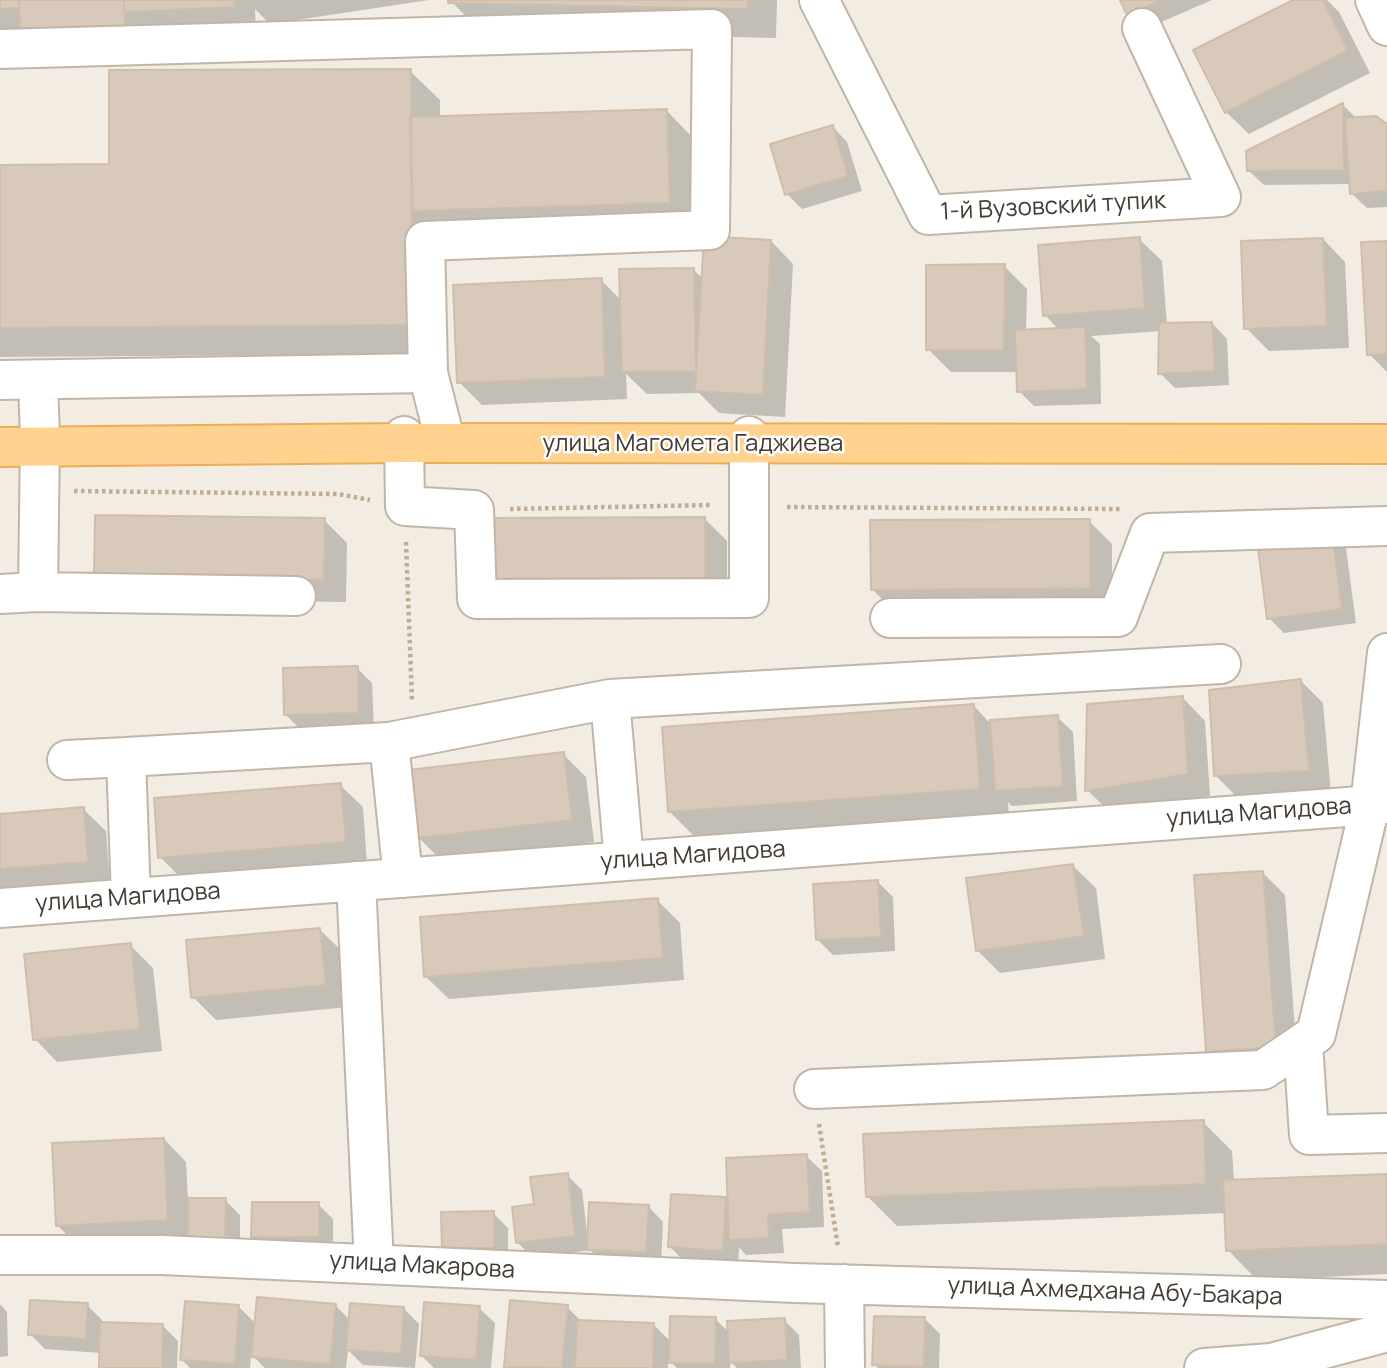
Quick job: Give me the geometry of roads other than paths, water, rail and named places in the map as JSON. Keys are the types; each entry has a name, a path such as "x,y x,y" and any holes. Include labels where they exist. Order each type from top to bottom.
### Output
{"main road":[{"name":"улица Магомета Гаджиева","path":"404,440 444,436 749,440 1387,435"},
{"name":"улица Магомета Гаджиева","path":"0,437 40,442"},
{"name":"улица Магомета Гаджиева","path":"0,447 40,442 404,440 1387,444"}],"street":[{"path":"1375,0 1387,26"},
{"name":"1-й Вузовский тупик","path":"826,13 928,215 1222,197 1142,28"},
{"path":"0,49 712,29 710,230 425,241 428,373 444,436"},
{"path":"0,380 428,373"},
{"path":"37,593 40,442 38,380"},
{"path":"404,440 405,506 474,510 477,599 750,598 749,440"},
{"path":"890,618 1118,617 1150,533 1387,526"},
{"path":"0,594 296,596"},
{"path":"814,1089 1263,1070 1316,1034 1378,804 1387,653"},
{"path":"67,760 401,740 610,699 1221,664"},
{"path":"610,699 624,861"},
{"path":"401,740 403,877"},
{"path":"126,757 131,898"},
{"name":"улица Магидова","path":"0,908 1378,804"},
{"path":"356,881 374,1264"},
{"path":"1303,1043 1309,1135 1387,1133"},
{"name":"улица Макарова","path":"0,1255 161,1255 844,1284"},
{"path":"844,1284 845,1368"},
{"name":"улица Ахмедхана Абу-Бакара","path":"844,1284 1387,1300"},
{"path":"1203,1368 1271,1363 1387,1332"}]}
